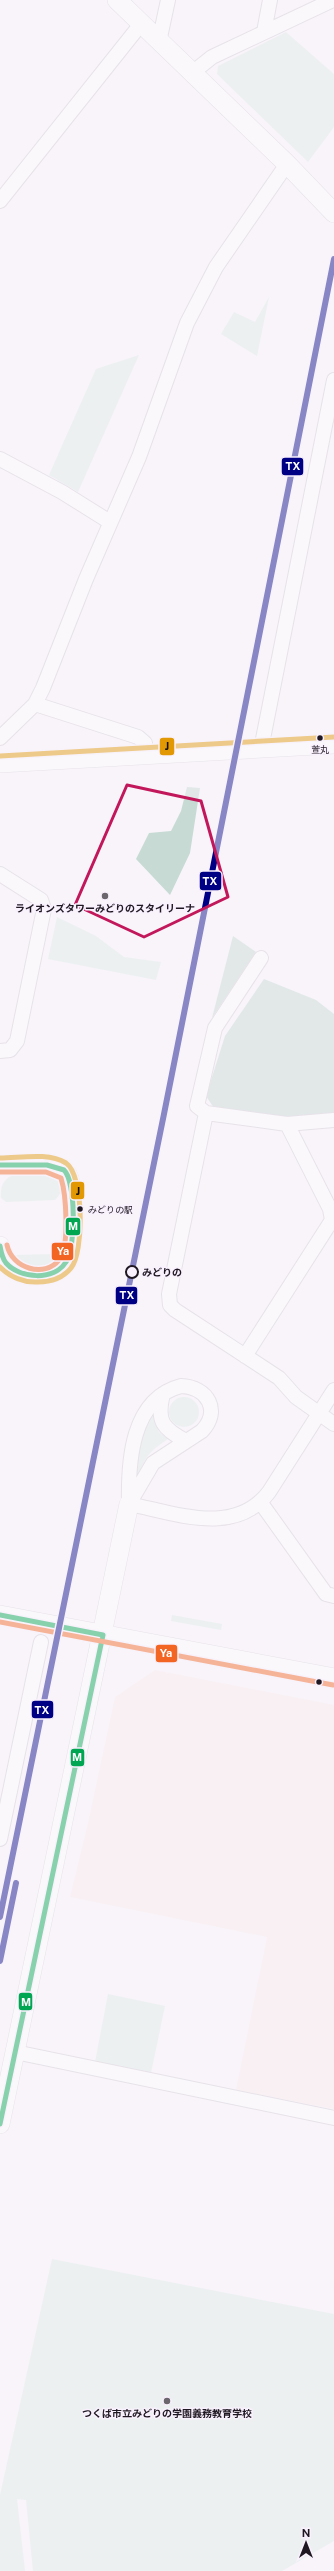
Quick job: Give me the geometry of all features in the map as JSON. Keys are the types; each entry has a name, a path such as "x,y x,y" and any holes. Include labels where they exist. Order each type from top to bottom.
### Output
{"street":[{"path":"117,0 287,164 334,213"},
{"path":"159,42 168,0"},
{"path":"264,32 270,0"},
{"path":"192,73 212,57 333,0"},
{"path":"0,201 141,24"},
{"path":"0,738 35,704 110,522 139,457 179,345 205,286 287,164"},
{"path":"261,749 334,380"},
{"path":"0,459 62,492 110,522"},
{"path":"35,704 138,738 145,743 146,754"},
{"path":"0,763 334,744"},
{"path":"0,874 41,900 44,908 17,1040 10,1050 0,1051"},
{"path":"261,958 215,1028 197,1106 206,1114 287,1124 334,1120"},
{"path":"206,1114 168,1300 175,1310 279,1378 296,1397 334,1424"},
{"path":"245,1356 332,1220 330,1209 287,1124"},
{"path":"0,1246 3,1257 12,1267 21,1273 41,1275 60,1269 67,1263 71,1250 72,1202 69,1177 62,1168 53,1165 4,1168"},
{"path":"0,2124 103,1635 129,1504 128,1475 139,1422 147,1408 163,1394 174,1388 192,1386 198,1389 206,1397 210,1406 208,1425 153,1464 129,1504"},
{"path":"129,1504 219,1519 240,1516 260,1503 334,1390"},
{"path":"163,1394 159,1409 162,1421 168,1431 186,1441"},
{"path":"260,1503 326,1594 334,1596"},
{"path":"0,1615 334,1678"},
{"path":"0,1839 41,1642"},
{"path":"15,2052 334,2118"}],"highlighted area":[{"path":"127,785 201,801 228,897 144,937 75,905"}],"shaded area":[{"path":"286,32 334,74 334,127 308,162 217,74 218,66"},
{"path":"269,297 257,356 221,334 234,312 255,322"},
{"path":"139,355 78,492 49,475 96,369"},
{"path":"187,787 200,788 190,853 170,895 136,859 149,833 171,831 181,811"},
{"path":"57,917 96,936 124,957 161,962 156,980 48,959"},
{"path":"233,936 256,952 212,1018"},
{"path":"264,979 316,1000 334,1014 334,1115 284,1117 214,1108 206,1096 225,1036"},
{"path":"17,1174 49,1174 57,1178 61,1187 59,1195 55,1200 6,1202 1,1198 2,1185 6,1179"},
{"path":"16,1255 59,1255 58,1260 41,1267 30,1266 18,1262 13,1258"},
{"path":"184,1397 195,1401 199,1412 195,1423 184,1427 173,1423 169,1412 173,1401"},
{"path":"152,1415 159,1432 168,1439 151,1452 145,1460 136,1479 133,1479 141,1433"},
{"path":"172,1615 222,1624 221,1630 171,1621"},
{"path":"155,1670 334,1705 334,2109 236,2090 267,1937 70,1897 88,1823 115,1697"},
{"path":"108,1994 165,2006 151,2073 95,2062"},
{"path":"52,2259 334,2314 334,2541 282,2571 33,2571 26,2500 17,2499 25,2571 0,2571 0,2495"}],"transit line":[{"name":"TX","path":"0,1917 164,1114 334,259"},
{"name":"J","path":"0,756 334,737"},
{"name":"J","path":"0,1158 34,1156 51,1158 66,1163 72,1170 76,1182 80,1214 80,1231 75,1260 71,1268 64,1274 56,1279 33,1282 22,1280 8,1274 0,1267"},
{"name":"M","path":"0,1165 47,1165 64,1170 71,1187 73,1201 72,1243 66,1262 61,1268 45,1275 28,1275 12,1268 6,1263 0,1246"},
{"name":"Ya","path":"0,1172 46,1172 61,1178 64,1196 66,1220 65,1244 59,1260 53,1266 46,1269 38,1269 22,1265 15,1260 7,1245"},
{"name":"M","path":"0,1615 103,1635"},
{"name":"Ya","path":"0,1622 333,1685"},
{"name":"M","path":"0,2124 103,1635"},
{"name":"TX","path":"0,1961 16,1883"}],"place":[{"name":"萱丸","path":"320,738"},
{"name":"ライオンズタワーみどりのスタイリーナ","path":"105,896"},
{"name":"みどりの駅","path":"80,1209"},
{"name":"みどりの","path":"132,1272"},
{"name":"つくば市立みどりの学園義務教育学校","path":"167,2401"}]}
